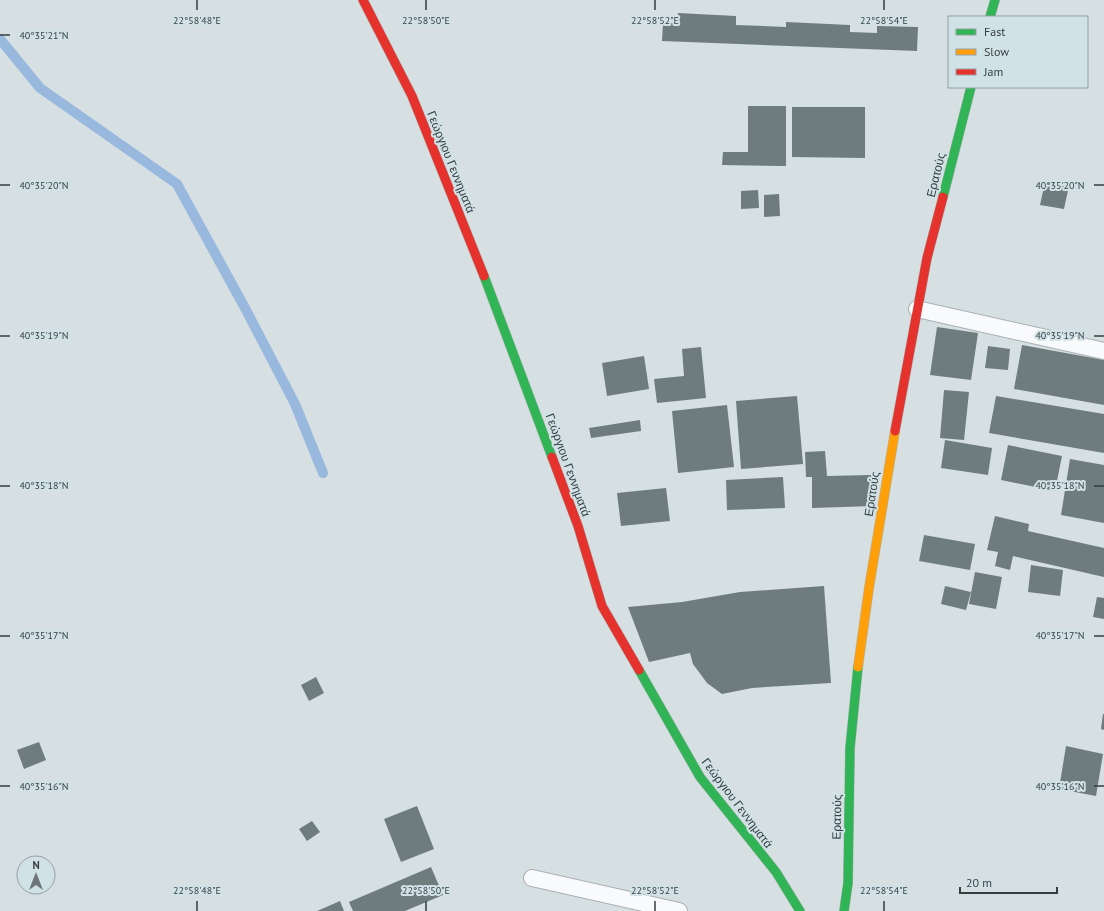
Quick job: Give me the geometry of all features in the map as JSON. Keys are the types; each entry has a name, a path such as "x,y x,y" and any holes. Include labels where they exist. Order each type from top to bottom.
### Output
{"street":[{"name":"Γεώργιου Γεννηματά","path":"363,0 412,96 492,296 578,526 602,606 700,777 776,872 800,911"},
{"path":"990,16 995,0"},
{"name":"Ερατούς","path":"844,911 848,883 850,748 856,680 873,564 916,309 927,258 971,88"}],"lane":[{"path":"916,309 1104,351"},
{"path":"532,878 679,911"}],"building":[{"path":"678,13 736,16 736,25 786,27 786,22 850,25 850,32 877,33 877,26 918,27 917,51 662,41 663,23 678,23"},
{"path":"748,106 786,106 786,166 722,165 723,152 748,152"},
{"path":"792,107 865,107 865,158 792,157"},
{"path":"1045,182 1069,186 1064,209 1040,205"},
{"path":"758,190 759,208 741,209 741,191"},
{"path":"779,194 780,216 764,217 764,195"},
{"path":"937,327 978,333 971,380 930,375"},
{"path":"1022,345 1104,360 1104,405 1014,389"},
{"path":"988,346 1010,349 1008,370 985,368"},
{"path":"701,347 706,398 657,403 654,379 684,376 682,349"},
{"path":"644,356 649,389 607,396 602,363"},
{"path":"944,390 969,392 964,440 940,438"},
{"path":"797,396 803,464 741,469 736,401"},
{"path":"996,396 1104,414 1104,453 989,433"},
{"path":"727,405 734,467 678,473 672,411"},
{"path":"640,420 641,431 591,438 589,428"},
{"path":"945,440 992,448 988,475 941,468"},
{"path":"1008,445 1062,456 1055,491 1001,480"},
{"path":"825,451 827,476 872,475 873,506 812,508 812,477 806,477 805,452"},
{"path":"1070,459 1104,465 1104,523 1061,515"},
{"path":"783,477 785,508 727,510 726,480"},
{"path":"666,488 670,521 621,526 617,493"},
{"path":"995,516 1029,524 1028,531 1104,548 1104,577 1013,556 1010,570 995,566 998,552 987,550"},
{"path":"924,535 975,544 970,570 919,561"},
{"path":"1031,565 1063,570 1060,596 1028,592"},
{"path":"975,572 1002,577 996,609 969,604"},
{"path":"824,586 831,683 752,688 722,694 707,683 693,664 690,653 649,662 628,607 682,602 740,592"},
{"path":"945,586 971,592 966,610 941,604"},
{"path":"1097,597 1104,598 1104,619 1093,617"},
{"path":"316,677 324,693 309,701 301,685"},
{"path":"1104,714 1104,730 1101,729"},
{"path":"39,742 46,760 24,769 17,750"},
{"path":"1066,746 1103,754 1096,796 1059,789"},
{"path":"417,806 434,849 401,862 384,819"},
{"path":"312,821 320,832 307,841 299,829"},
{"path":"431,867 443,895 405,911 353,911 349,902"},
{"path":"340,901 344,911 317,911"}],"waterway":[{"path":"0,39 40,88 177,184 245,308 295,404 323,473"}],"traffic: fast":[{"path":"990,16 995,0"},
{"path":"943,197 971,88"},
{"path":"484,276 552,457"},
{"path":"844,911 848,883 850,748 858,667"},
{"path":"639,670 700,777 776,872 800,911"}],"traffic: slow":[{"path":"858,667 869,588 895,431"}],"traffic: jam":[{"path":"363,0 412,96 484,276"},
{"path":"895,431 927,258 943,197"},
{"path":"552,457 578,526 602,606 639,670"}]}
